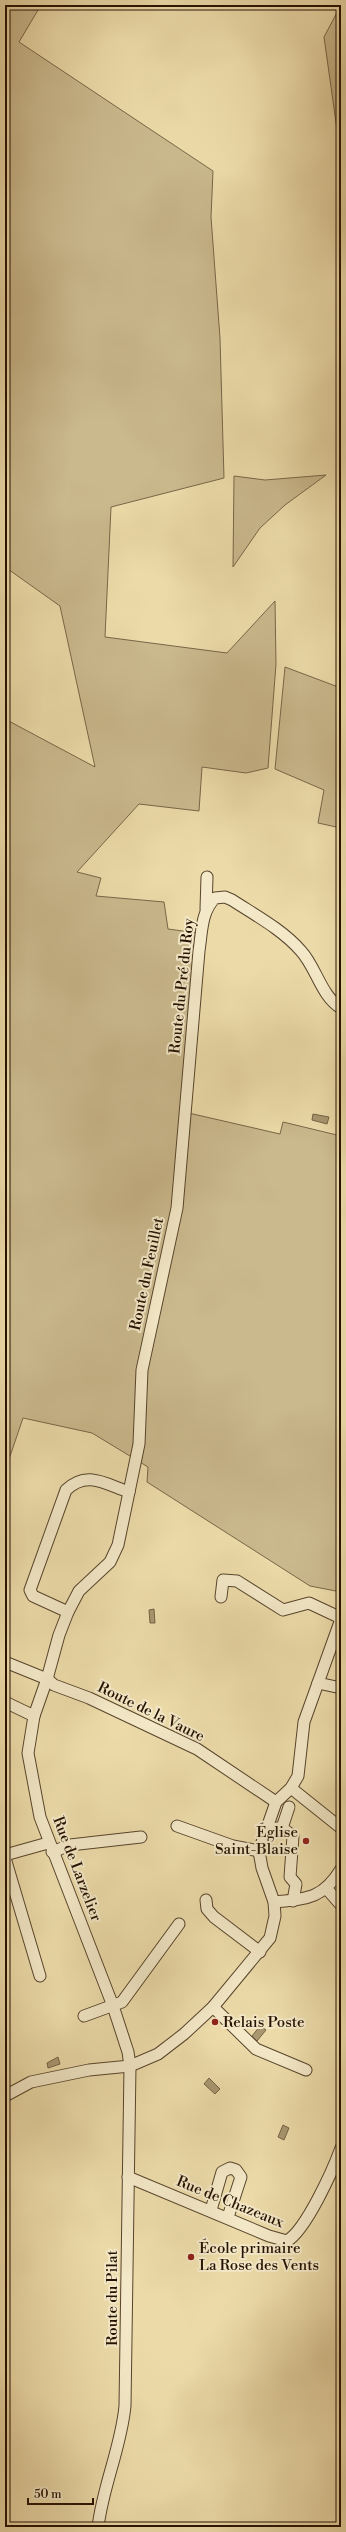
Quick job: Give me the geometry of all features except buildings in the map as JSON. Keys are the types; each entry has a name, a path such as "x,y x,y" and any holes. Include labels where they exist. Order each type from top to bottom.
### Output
{"street":[{"path":"206,910 207,877 210,884 224,897 232,900 301,950 309,961 330,999 341,1008"},
{"name":"Route du Pré du Roy","path":"186,1110 199,951 206,910 215,898 224,897"},
{"name":"Route du Feuillet","path":"68,1612 78,1591 110,1562 115,1554 138,1444 142,1370 177,1208 186,1110"},
{"path":"68,1612 33,1596 30,1590 66,1490 76,1481 87,1478 129,1492"},
{"path":"5,2096 18,2087 44,2079 89,2070 130,2066 158,2054 184,2034 213,2008 270,1938 273,1927 274,1902 262,1868 259,1851 265,1828 276,1802 291,1788 298,1776 304,1722 341,1619 309,1603 283,1610 237,1581 223,1580 221,1597"},
{"name":"Rue de Larzelier","path":"68,1612 59,1635 47,1679 34,1716 28,1753 30,1770 40,1818 113,2006 128,2052 130,2066"},
{"name":"Route de la Vaure","path":"5,1662 47,1679 54,1685 89,1698 197,1749 276,1802"},
{"path":"318,1682 341,1688"},
{"path":"5,1702 34,1716"},
{"path":"291,1788 341,1828"},
{"path":"282,1828 289,1807"},
{"path":"177,1826 233,1846 259,1851"},
{"path":"265,1828 282,1828 293,1836 290,1877 296,1884 292,1901"},
{"path":"40,1976 5,1857 50,1847 141,1837"},
{"path":"274,1902 292,1901 313,1897 326,1888 341,1869"},
{"path":"326,1888 341,1905"},
{"path":"206,1900 207,1909 214,1917 260,1952"},
{"path":"84,2016 122,2002 179,1924"},
{"path":"213,2008 256,2049 306,2070"},
{"name":"Route du Pilat","path":"98,2527 102,2498 119,2447 125,2406 128,2356 128,2177 130,2066"},
{"name":"Rue de Chazeaux","path":"128,2177 228,2217 280,2240 287,2241 292,2238 330,2177 341,2148"},
{"path":"211,2210 222,2172 230,2168 236,2170 241,2177 228,2217"}],"shaded area":[{"path":"5,5 41,5 19,42 213,171 211,217 220,338 224,478 111,507 105,637 227,653 275,601 276,664 268,768 246,773 202,767 199,811 139,804 77,872 101,878 96,896 164,902 168,929 198,933 180,1111 280,1134 283,1122 341,1136 341,1592 310,1586 147,1482 148,1467 92,1433 23,1418 5,1471 5,719 95,767 60,606 5,567"},
{"path":"341,5 341,158 324,37"},
{"path":"326,475 285,505 260,528 233,567 234,476 265,480"},
{"path":"285,667 341,688 341,828 318,823 324,790 275,769"},
{"path":"313,1114 329,1117 327,1124 312,1120"},
{"path":"154,1609 155,1623 150,1623 149,1610"},
{"path":"260,2026 266,2030 257,2041 252,2036"},
{"path":"58,2057 60,2064 48,2068 47,2063"},
{"path":"209,2078 220,2089 215,2094 204,2084"},
{"path":"283,2125 289,2128 284,2140 278,2137"}],"place":[{"name":"Église Saint-Blaise","path":"306,1841"},
{"name":"Relais Poste","path":"215,2022"},
{"name":"École primaire La Rose des Vents","path":"191,2257"}]}
